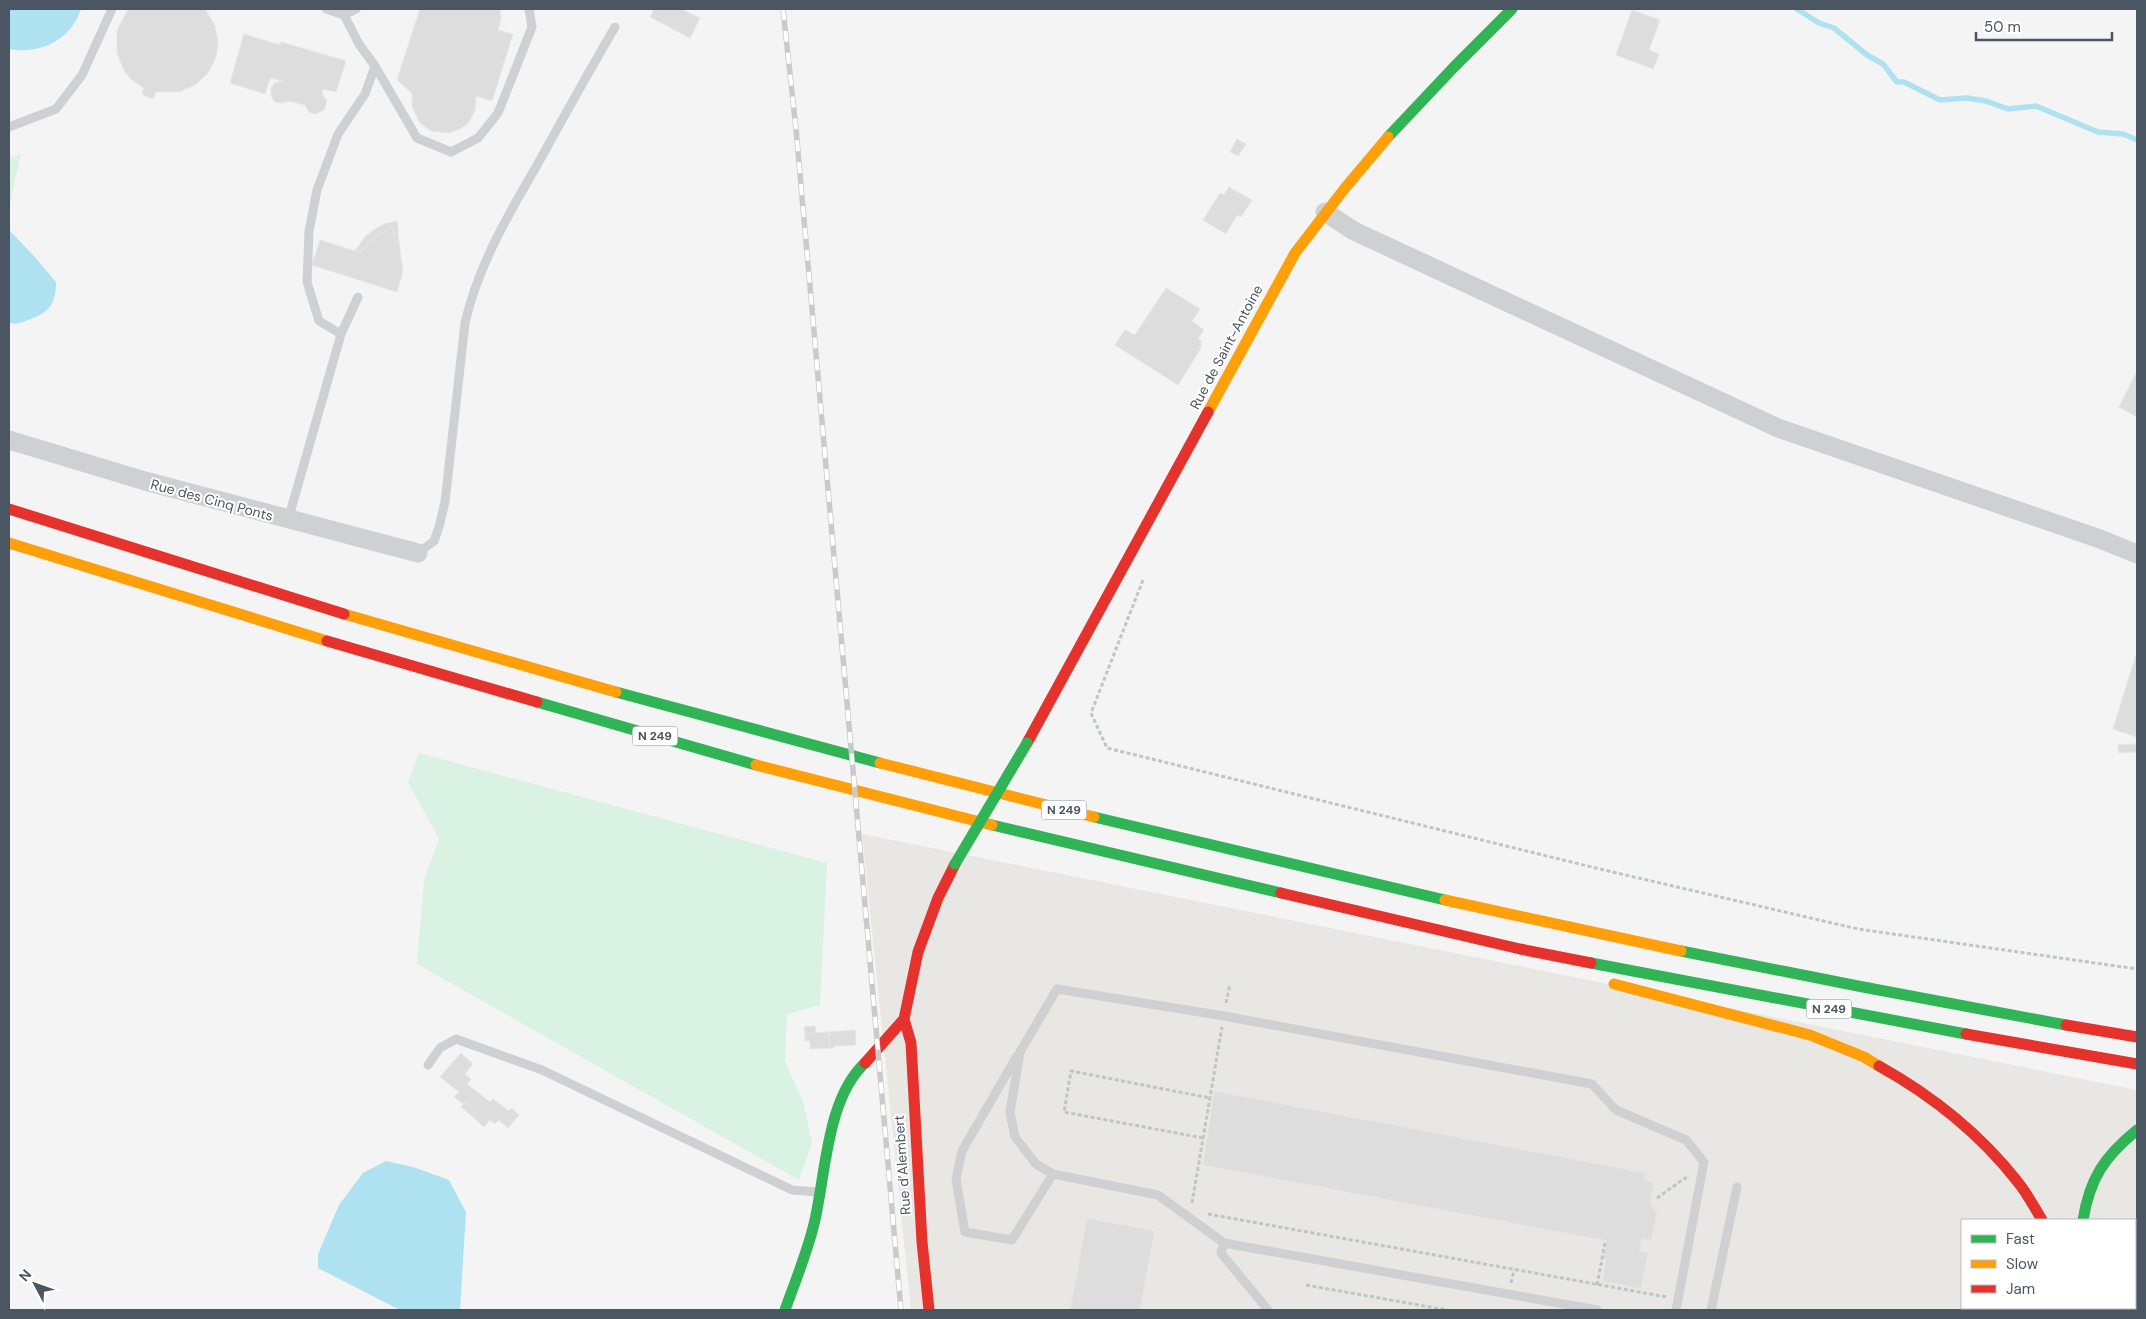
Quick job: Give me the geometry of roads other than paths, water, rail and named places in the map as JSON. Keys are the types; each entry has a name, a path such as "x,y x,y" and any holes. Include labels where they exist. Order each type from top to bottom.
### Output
{"main road":[{"name":"Rue de Saint-Antoine","path":"904,1019 918,952 938,898 955,864 1027,743 1147,527 1295,253 1350,180 1442,78 1512,9"},
{"name":"N 249","path":"9,509 354,617 691,714 853,757 1224,850 1436,899 1680,952 1917,998 2137,1037"},
{"name":"N 249","path":"9,543 383,659 778,771 1092,850 1520,949 1858,1014 2137,1064"},
{"name":"N 249","path":"1520,949 1540,963"},
{"name":"N 249","path":"1599,981 1810,1035 1864,1057 1913,1085 1982,1141 2018,1182 2041,1219"},
{"path":"785,1310 814,1225 835,1117 844,1093 859,1068 877,1051 904,1019"},
{"name":"Rue d’Alembert","path":"904,1019 911,1043 922,1242 928,1310"},
{"path":"2083,1219 2089,1192 2099,1168 2115,1147 2137,1130"}],"street":[{"path":"1325,212 1354,231 1778,428 2100,539 2137,554"},
{"name":"Rue des Cinq Ponts","path":"9,440 145,481 418,553"}],"lane":[{"path":"10,125 56,109 82,75 112,9"},
{"path":"326,9 344,15 359,44 375,66 416,138 451,152 478,138 498,113 532,26 529,9"},
{"path":"344,15 356,9"},
{"path":"418,553 434,541 439,527 444,502 465,323 481,270 501,229 615,27"},
{"path":"341,334 319,321 306,282 310,231 317,190 338,134 365,94 375,66"},
{"path":"288,520 341,334 358,297"},
{"path":"1053,1174 1012,1240 965,1232 956,1179 962,1151 1057,989 1224,1016 1592,1084 1616,1110 1686,1140 1704,1162 1676,1310"},
{"path":"428,1065 440,1048 456,1039 542,1070 792,1190 821,1192"},
{"path":"1020,1052 1010,1112 1015,1137 1036,1164 1053,1174 1158,1195 1190,1214 1224,1243 1596,1310"},
{"path":"1711,1310 1737,1187"},
{"path":"1224,1243 1222,1253 1268,1310"}],"water":[{"path":"9,9 81,9 70,29 62,37 43,47 21,50 9,49"},
{"path":"9,230 56,282 55,296 50,307 35,317 16,324 9,323"},
{"path":"386,1161 413,1167 449,1180 466,1212 460,1310 400,1310 318,1268 318,1254 339,1205 363,1173"}],"waterway":[{"path":"1797,9 1819,23 1834,28 1867,55 1883,64 1897,82 1904,82 1940,100 1967,98 1986,101 2008,109 2036,106 2098,132 2123,134 2137,140"}],"railway":[{"path":"783,9 796,129 901,1310"}]}
